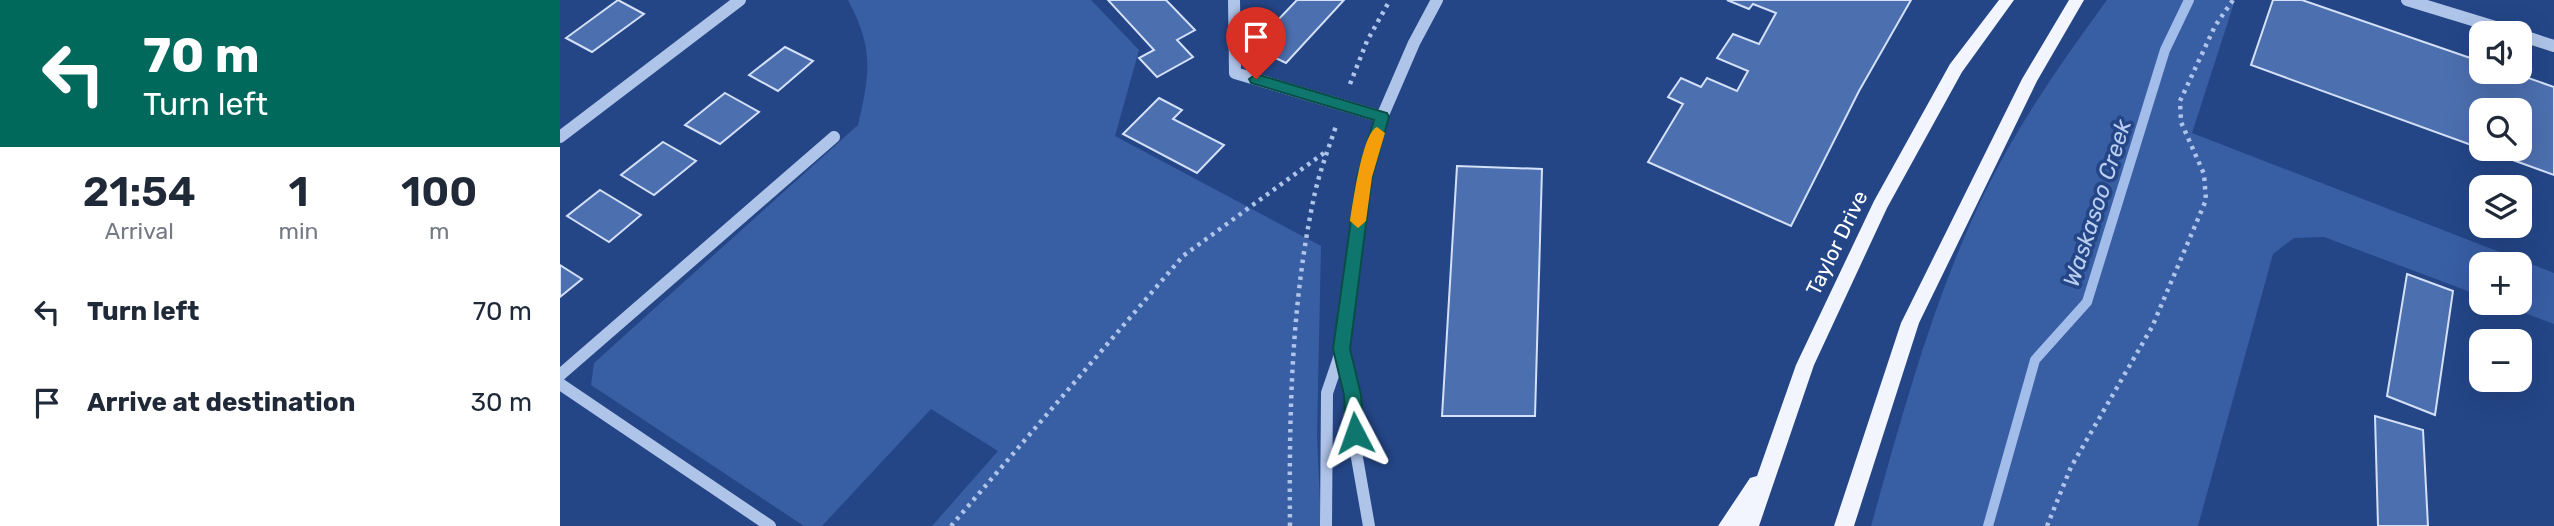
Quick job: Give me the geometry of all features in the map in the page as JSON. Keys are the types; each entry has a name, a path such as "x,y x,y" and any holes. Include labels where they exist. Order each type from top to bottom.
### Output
{"main road":[{"name":"Taylor Drive","path":"1749,526 1805,365 1880,206 1956,68 2007,0"},
{"path":"1844,526 1910,323 2030,79 2077,0"},
{"path":"1728,526 1769,467"}],"street":[{"path":"560,137 740,0"},
{"path":"1234,0 1235,73 1382,117"},
{"path":"1326,526 1327,393 1342,349 1365,177 1382,117 1414,43 1437,0"},
{"path":"2407,0 2480,21"},
{"path":"2425,0 2447,10"},
{"path":"2532,39 2554,46"},
{"path":"560,375 834,137"},
{"path":"1342,349 1352,395 1356,452 1369,526"},
{"path":"560,384 770,526"}],"path":[{"path":"1290,526 1289,451 1297,312 1314,195 1367,41 1390,0"},
{"path":"2047,526 2071,467 2152,327 2207,200 2204,174 2181,122 2180,101 2205,45 2233,0"},
{"path":"951,526 1183,256 1329,150"}],"shaded area":[{"path":"848,0 1091,0 1139,50 1115,136 1321,246 1317,436 1321,526 932,526 998,451 931,409 822,526 804,526 591,385 594,363 858,125 867,76 866,47"},
{"path":"2107,0 2235,0 2192,133 2500,252 2469,252 2469,291 2324,237 2294,238 2273,254 2198,526 1871,526 1921,354 1951,270 2000,163 2058,68"},
{"path":"2532,264 2554,273 2554,324 2530,315"}],"building":[{"path":"618,0 644,14 592,52 566,38"},
{"path":"1108,0 1166,0 1195,30 1177,40 1193,57 1157,77 1139,58 1154,50"},
{"path":"1297,0 1344,0 1286,63 1252,47"},
{"path":"1727,0 1911,0 1859,91 1791,226 1648,162 1683,104 1668,97 1681,78 1701,87 1707,78 1737,91 1748,71 1717,58 1733,34 1759,44 1776,13 1753,4 1749,9"},
{"path":"2273,0 2302,0 2469,58 2469,84 2532,84 2532,79 2554,87 2554,175 2515,161 2532,161 2532,98 2469,98 2469,144 2251,65"},
{"path":"785,47 813,61 778,91 749,75"},
{"path":"725,93 759,112 720,144 685,125"},
{"path":"1159,98 1182,110 1173,119 1224,145 1197,173 1123,134"},
{"path":"663,142 696,161 654,195 621,175"},
{"path":"1457,166 1542,169 1535,416 1442,416"},
{"path":"600,190 641,215 609,242 567,216"},
{"path":"560,265 582,279 560,297"},
{"path":"2407,274 2453,291 2435,415 2387,396"},
{"path":"2375,416 2423,430 2428,526 2378,526"}],"waterway":[{"name":"Waskasoo Creek","path":"1988,526 2035,360 2087,302 2165,50 2189,0"}],"slow traffic":[{"path":"1358,221 1365,177 1377,133"}],"route":[{"path":"1256,79 1382,117 1365,177 1342,349 1352,395 1355,433"}]}
